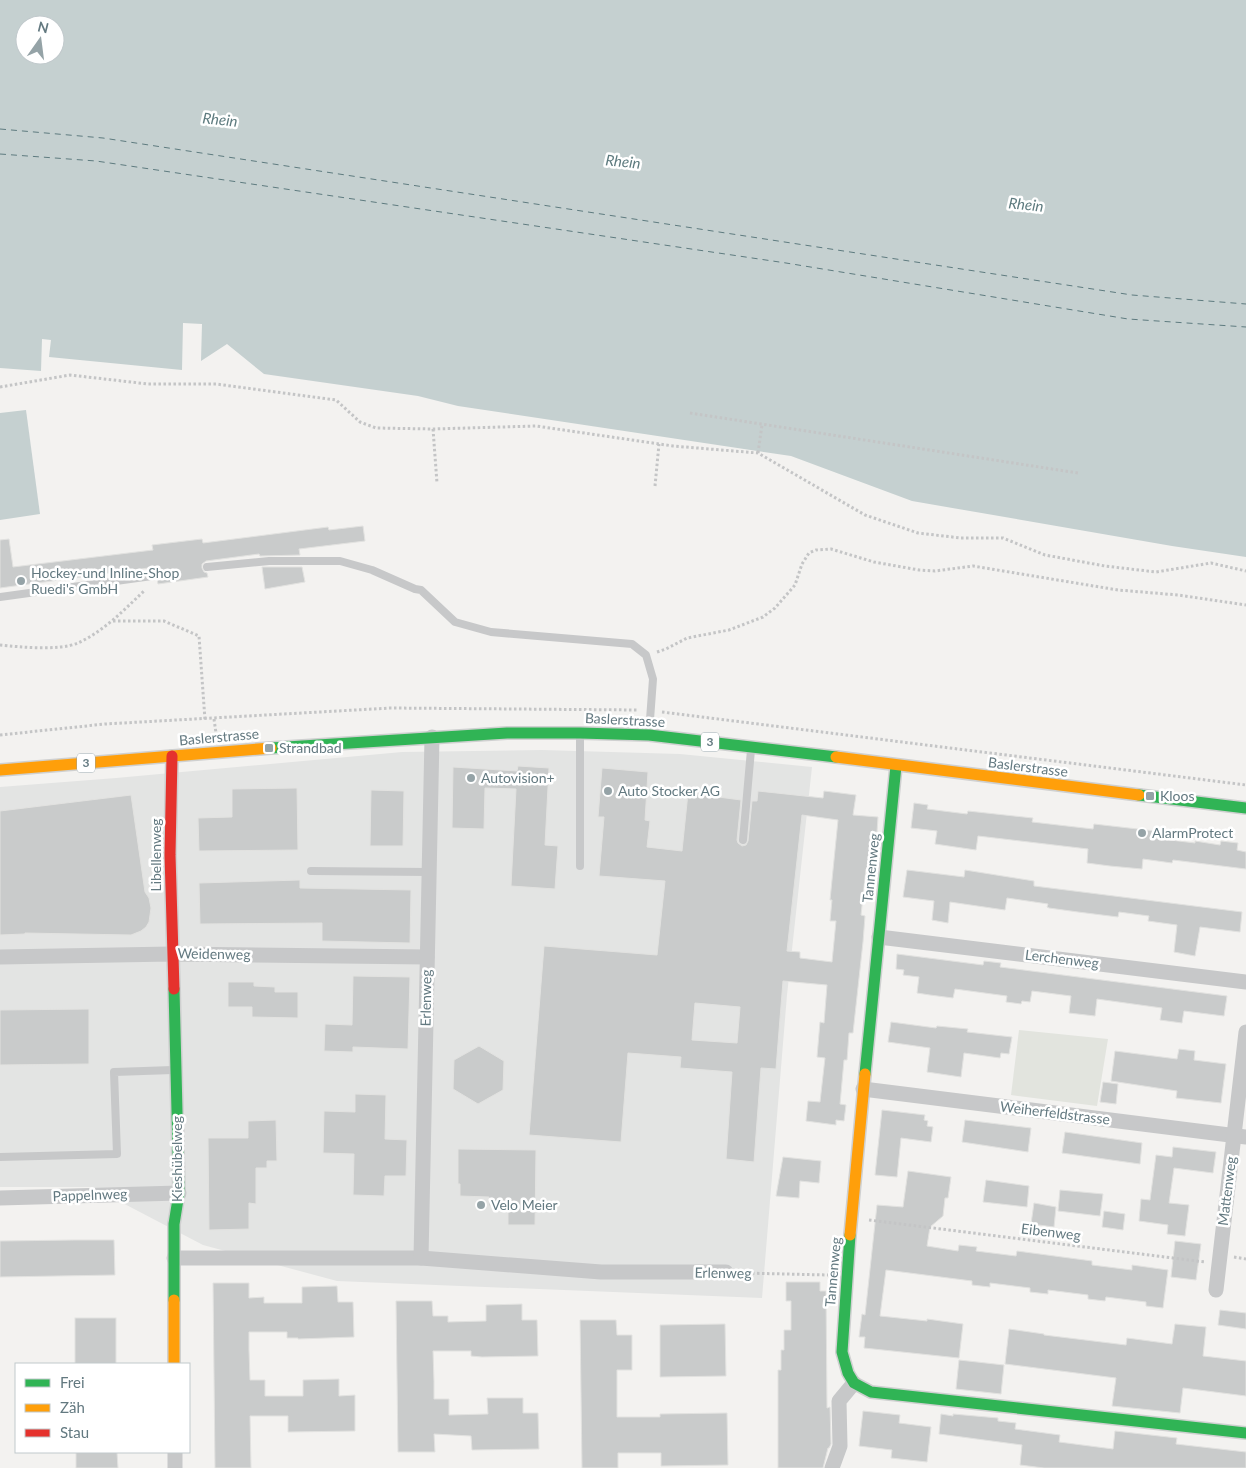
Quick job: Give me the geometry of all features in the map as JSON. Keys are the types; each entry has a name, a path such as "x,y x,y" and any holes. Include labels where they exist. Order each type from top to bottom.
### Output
{"street":[{"name":"Baslerstrasse","path":"0,770 269,748 507,733 649,735 1246,808"},
{"name":"Erlenweg","path":"421,1258 432,738"},
{"name":"Libellenweg","path":"172,756 170,855 172,954"},
{"name":"Tannenweg","path":"854,1383 848,1373 842,1352 846,1276 896,766"},
{"name":"Lerchenweg","path":"879,937 1246,982"},
{"name":"Weidenweg","path":"0,957 172,954 427,956"},
{"name":"Kieshübelweg","path":"172,954 179,1193 174,1224 174,1363"},
{"name":"Mattenweg","path":"1216,1290 1218,1264 1240,1136 1246,1032"},
{"name":"Weiherfeldstrasse","path":"863,1089 1240,1136"},
{"name":"Pappelnweg","path":"0,1198 179,1193"},
{"name":"Erlenweg","path":"174,1258 421,1258 601,1272 726,1272"},
{"path":"832,1468 840,1446 839,1401 854,1383 871,1392 1246,1433"},
{"path":"174,1453 175,1468"}],"lane":[{"path":"206,567 269,560 340,561 372,570 421,590 455,622 490,632 632,644 646,655 653,679 649,735"},
{"path":"0,597 154,575"},
{"path":"580,733 580,866"},
{"path":"743,840 752,747"},
{"path":"311,871 429,872"},
{"path":"0,1157 116,1154 114,1072 176,1070"}],"path":[{"path":"0,387 70,375 148,384 216,384 336,400 360,422 376,428 433,429 536,426 659,444 758,454 865,515 918,533 960,538 1003,538 1045,555 1113,567 1156,572 1210,563 1246,571"},
{"path":"690,413 1078,473"},
{"path":"758,454 762,425"},
{"path":"433,429 437,483"},
{"path":"655,486 659,444"},
{"path":"646,655 666,650 687,638 729,630 763,617 775,608 795,585 805,558 809,553 816,550 831,549 874,562 919,570 935,571 973,566 1118,590 1178,595 1246,605"},
{"path":"0,646 42,648 76,643 113,621 148,588 154,575"},
{"path":"113,621 164,621 199,636 205,720"},
{"path":"214,719 216,733 221,734"},
{"name":"Eibenweg","path":"852,1218 1218,1264 1232,1257 1246,1259"},
{"name":"Erlenweg","path":"726,1272 846,1276"}],"shaded area":[{"path":"542,750 680,754 812,767 787,995 762,1298 337,1281 203,1245 92,1187 0,1187 0,787 402,752"},
{"path":"1019,1030 1108,1039 1097,1106 1011,1095"}],"water":[{"name":"Rhein","path":"0,0 1246,0 1246,557 912,501 791,456 458,406 418,396 264,374 227,344 201,361 202,324 183,323 182,370 49,357 51,340 42,339 41,371 0,368"},
{"path":"26,410 40,514 0,520 0,413"}],"building":[{"path":"363,526 365,541 299,549 300,555 260,556 259,554 206,561 202,564 202,568 208,577 158,584 157,579 162,576 163,572 160,568 156,567 0,588 0,540 9,539 13,567 153,550 152,545 202,539 203,543 328,527 329,530"},
{"path":"262,567 302,567 305,582 265,589"},
{"path":"518,766 549,768 545,845 558,846 555,889 511,886 516,789 485,788 484,829 452,828 453,767 517,771"},
{"path":"602,768 648,772 645,820 650,821 647,847 682,851 688,793 741,800 737,840 742,846 746,845 748,841 752,801 757,801 758,791 823,798 824,791 856,795 853,815 878,817 877,832 872,832 868,869 866,869 861,915 865,916 863,942 853,1033 849,1033 847,1060 844,1060 840,1104 846,1105 844,1121 836,1120 836,1125 806,1121 808,1101 820,1102 825,1058 817,1057 820,1022 824,1023 827,985 783,981 776,1069 761,1068 754,1162 726,1159 732,1072 680,1068 681,1057 628,1053 621,1142 529,1135 544,946 657,955 665,881 599,876 604,817 598,817","holes":["802,815 838,820 830,900 832,900 830,921 836,921 832,962 800,958 800,952 787,951","695,1003 740,1007 737,1043 692,1040"]},
{"path":"297,788 298,850 199,851 198,818 232,817 232,789"},
{"path":"371,790 404,791 403,846 370,846"},
{"path":"131,795 145,892 149,898 151,908 149,922 146,927 131,935 25,933 0,935 0,811"},
{"path":"914,803 928,805 927,809 967,814 968,811 1033,818 1032,822 1093,829 1094,824 1155,831 1154,838 1220,845 1221,841 1238,843 1237,850 1246,852 1246,869 1173,860 1172,863 1143,859 1142,869 1110,866 1087,863 1088,849 978,836 976,850 935,844 937,831 911,828"},
{"path":"907,870 964,877 965,870 1034,881 1034,886 1242,912 1240,932 1200,927 1195,956 1174,952 1177,925 1148,921 1149,916 1119,912 1118,917 1078,912 1049,908 1047,907 1048,904 1007,898 1005,910 950,902 948,923 932,920 934,901 903,897"},
{"path":"300,880 300,888 411,890 410,943 322,941 322,923 200,924 199,883"},
{"path":"897,954 983,965 984,961 1001,963 1000,967 1227,996 1224,1016 1184,1011 1182,1023 1160,1020 1162,1008 1097,999 1095,1016 1069,1013 1071,996 1032,991 1030,1002 1022,1001 1021,1004 1006,1002 1007,996 955,989 953,998 917,993 919,977 903,975 904,970 896,969"},
{"path":"353,976 410,977 408,1049 353,1047 353,1052 324,1051 325,1024 352,1025"},
{"path":"228,982 254,982 254,986 275,987 275,992 298,992 298,1018 252,1017 252,1007 228,1007"},
{"path":"89,1009 89,1064 0,1065 0,1010"},
{"path":"891,1022 936,1028 937,1026 968,1029 967,1032 1012,1037 1009,1054 1001,1053 1000,1058 964,1053 961,1077 927,1072 930,1048 888,1042"},
{"path":"479,1046 504,1061 503,1090 478,1104 453,1089 454,1060"},
{"path":"1179,1049 1195,1051 1194,1060 1226,1064 1221,1103 1176,1098 1177,1091 1111,1081 1115,1051 1177,1059"},
{"path":"1103,1082 1118,1084 1116,1104 1100,1102"},
{"path":"355,1094 386,1095 385,1139 407,1140 406,1176 385,1176 384,1196 353,1195 354,1154 323,1153 324,1111 355,1112"},
{"path":"882,1110 925,1115 924,1120 928,1121 927,1126 933,1127 931,1142 901,1138 897,1177 875,1175"},
{"path":"276,1120 277,1161 267,1161 267,1168 256,1168 256,1204 249,1203 249,1229 209,1230 208,1138 248,1138 248,1121"},
{"path":"965,1120 1031,1128 1028,1152 962,1142"},
{"path":"1065,1132 1142,1143 1140,1164 1062,1153"},
{"path":"1173,1147 1216,1152 1213,1173 1174,1168 1169,1203 1189,1205 1185,1236 1167,1234 1168,1225 1139,1221 1141,1199 1150,1200 1156,1155 1172,1157"},
{"path":"458,1149 536,1150 535,1225 508,1225 508,1206 489,1206 489,1197 460,1196"},
{"path":"783,1157 821,1161 819,1183 800,1181 799,1198 776,1196"},
{"path":"908,1171 951,1177 948,1198 945,1198 943,1216 930,1227 927,1246 958,1251 959,1245 977,1247 976,1251 1016,1256 1017,1251 1092,1261 1092,1265 1132,1270 1132,1265 1168,1270 1163,1308 1146,1306 1146,1302 1106,1297 1105,1301 1088,1299 1088,1295 1048,1290 1048,1294 1030,1292 1030,1288 990,1283 990,1287 972,1285 972,1281 886,1270 880,1316 927,1321 927,1319 963,1324 959,1358 864,1348 865,1337 859,1337 862,1314 865,1315 877,1205 903,1207"},
{"path":"986,1180 1029,1186 1027,1207 983,1202"},
{"path":"1060,1190 1103,1194 1100,1216 1058,1211"},
{"path":"1034,1203 1056,1207 1054,1227 1031,1224"},
{"path":"1104,1211 1125,1214 1123,1230 1102,1227"},
{"path":"114,1240 115,1275 0,1277 0,1241"},
{"path":"1175,1241 1201,1244 1196,1280 1171,1277"},
{"path":"786,1282 820,1282 820,1291 826,1291 827,1408 830,1407 831,1444 828,1448 823,1468 778,1468 778,1370 781,1370 781,1350 784,1350 784,1330 791,1330 791,1301 786,1301"},
{"path":"213,1283 249,1283 249,1298 264,1297 264,1303 302,1303 302,1287 337,1286 338,1302 353,1302 354,1337 298,1339 287,1338 287,1332 249,1332 249,1350 250,1380 265,1380 265,1396 303,1396 303,1380 339,1379 339,1396 355,1395 355,1431 288,1432 288,1416 250,1416 251,1468 215,1468"},
{"path":"396,1301 432,1301 433,1316 448,1316 448,1322 486,1321 486,1305 522,1304 522,1320 537,1320 538,1356 482,1357 471,1356 471,1351 433,1351 434,1399 449,1399 449,1415 488,1414 487,1398 523,1398 523,1413 538,1413 539,1449 472,1450 471,1436 434,1434 435,1452 398,1452"},
{"path":"1220,1310 1246,1313 1246,1329 1218,1325"},
{"path":"75,1318 116,1318 116,1363 75,1363"},
{"path":"580,1320 616,1320 617,1335 632,1335 632,1370 617,1370 617,1417 660,1417 660,1414 727,1413 728,1465 661,1466 661,1453 618,1453 618,1468 582,1468"},
{"path":"725,1324 726,1376 660,1377 660,1325"},
{"path":"1175,1324 1206,1327 1203,1356 1246,1361 1246,1396 1183,1388 1180,1413 1112,1406 1116,1378 1005,1364 1009,1329 1126,1345 1127,1338 1172,1344"},
{"path":"959,1360 1004,1365 1001,1394 956,1389"},
{"path":"863,1411 900,1415 899,1423 931,1427 927,1462 891,1458 892,1450 859,1446"},
{"path":"941,1414 998,1418 998,1421 1016,1423 1015,1429 1060,1435 1059,1442 1113,1449 1115,1431 1177,1438 1176,1444 1246,1452 1246,1468 1044,1468 1020,1465 1022,1445 939,1434"},
{"path":"76,1453 117,1453 118,1468 76,1468"}],"ferry route":[{"path":"0,129 103,138 1132,295 1246,304"},
{"path":"0,154 96,161 786,263 1128,319 1246,327"}],"traffic: fast":[{"path":"271,748 507,733 580,733 649,735 836,757"},
{"path":"865,1074 896,766"},
{"path":"1139,795 1246,808"},
{"path":"174,989 179,1193 174,1224 174,1300"},
{"path":"850,1235 842,1352 848,1373 854,1383 871,1392 1246,1433"}],"traffic: slow":[{"path":"0,770 271,748"},
{"path":"836,757 1139,795"},
{"path":"850,1235 865,1074"},
{"path":"174,1300 174,1363"}],"traffic: jam":[{"path":"172,756 170,855 174,989"}],"place":[{"name":"Hockey-und Inline-Shop Ruedi's GmbH","path":"21,581"},
{"name":"Strandbad","path":"269,748"},
{"name":"Autovision+","path":"471,778"},
{"name":"Auto Stocker AG","path":"608,791"},
{"name":"Kloos","path":"1150,796"},
{"name":"AlarmProtect","path":"1142,833"},
{"name":"Velo Meier","path":"481,1205"}]}
